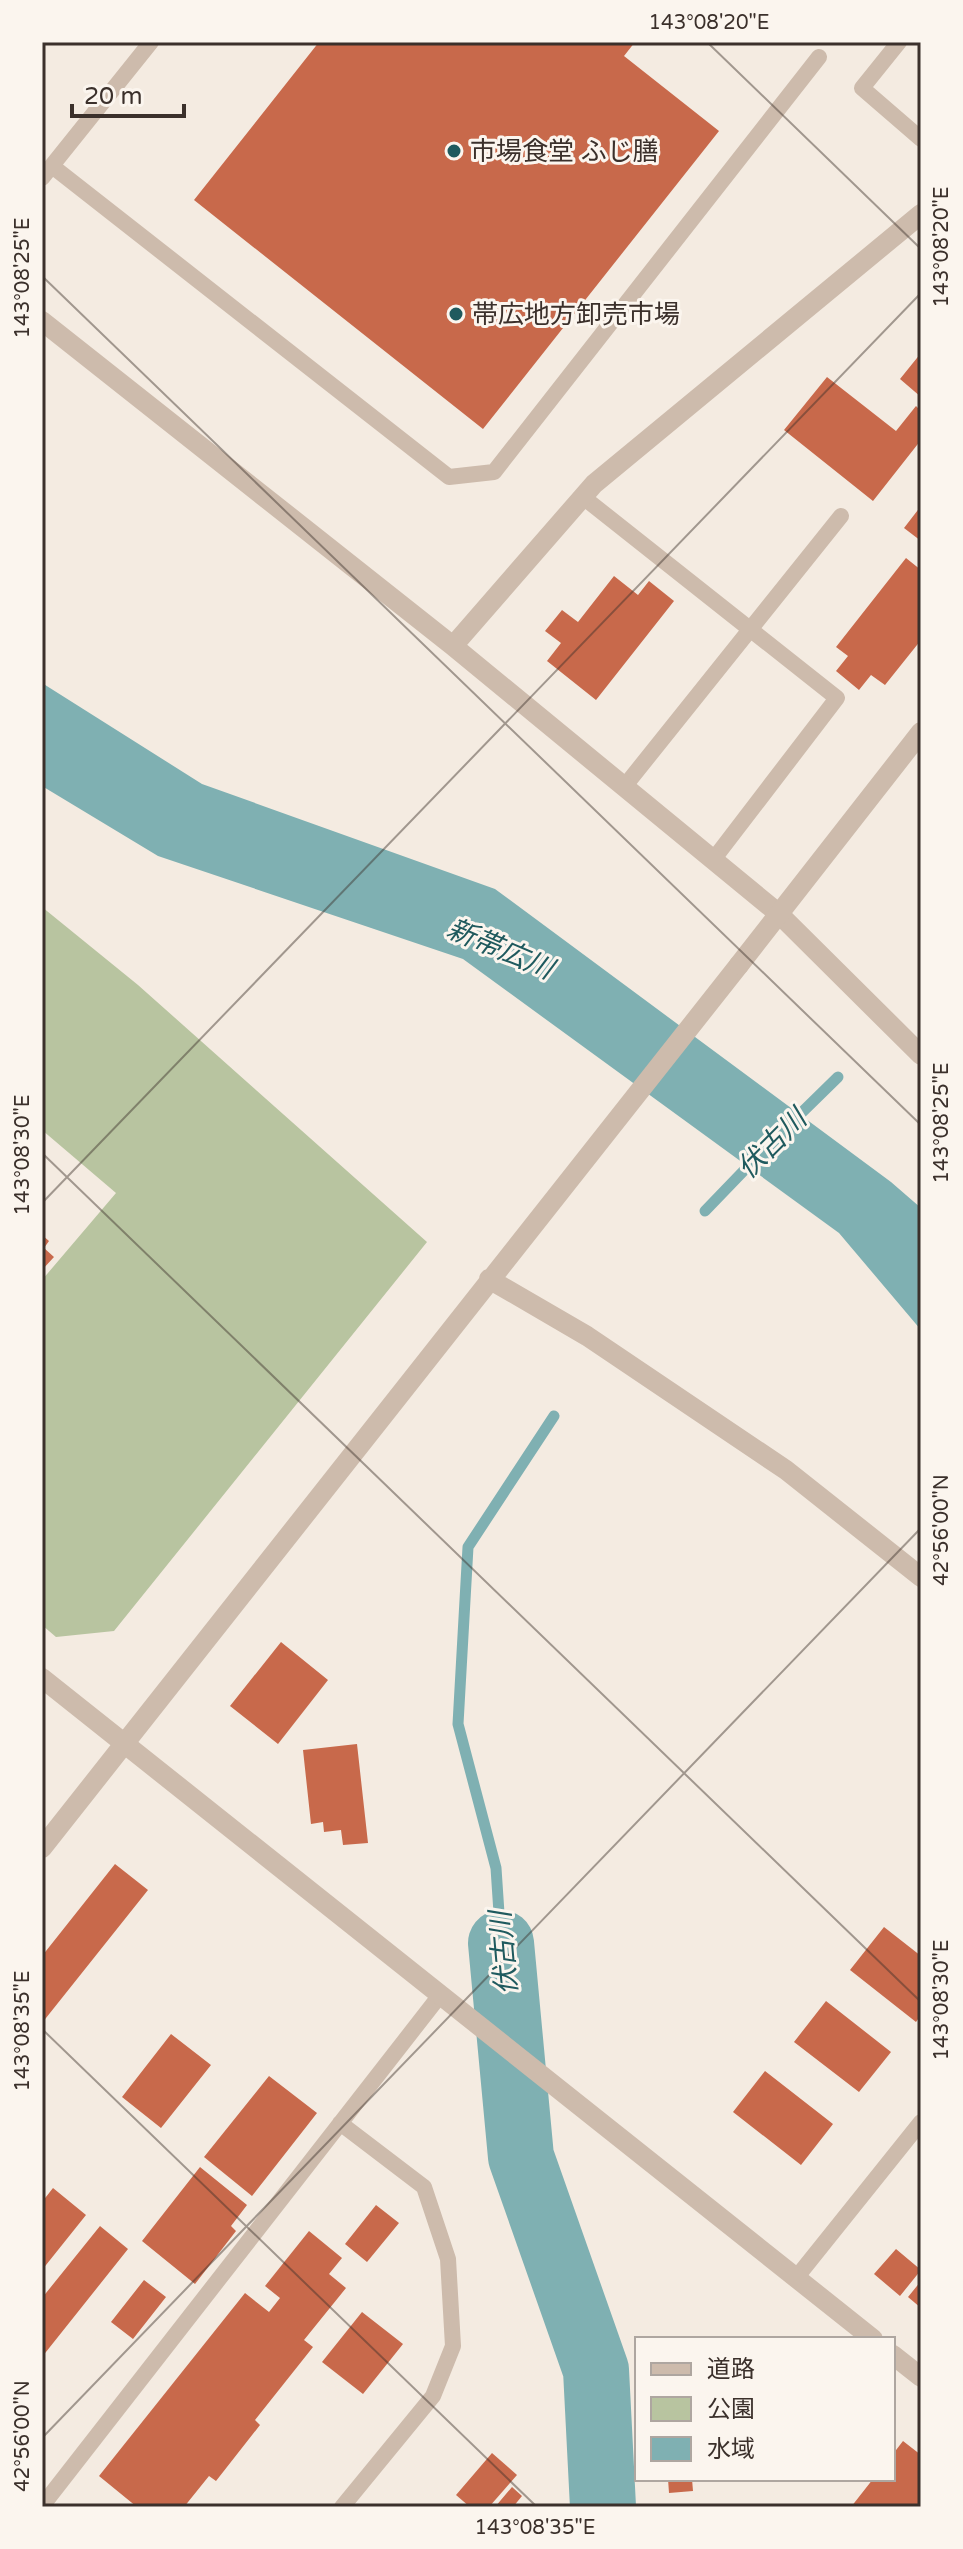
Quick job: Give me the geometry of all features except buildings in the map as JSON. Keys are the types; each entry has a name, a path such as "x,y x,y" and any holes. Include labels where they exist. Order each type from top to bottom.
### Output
{"street":[{"path":"453,646 583,497 921,214"},
{"path":"42,321 453,646 778,913 921,1055"},
{"path":"42,1848 921,732"},
{"path":"489,1279 587,1336 786,1470 921,1577"},
{"path":"42,1678 870,2337"},
{"path":"895,2357 921,2377"}],"lane":[{"path":"151,42 47,172 449,477 494,472 819,57"},
{"path":"899,42 862,88 921,139"},
{"path":"583,497 837,698 713,860"},
{"path":"624,787 841,516"},
{"path":"42,2506 340,2123 446,1998"},
{"path":"796,2278 921,2122"},
{"path":"340,2123 424,2187 448,2259 453,2346 433,2396 342,2507"}],"green space":[{"path":"42,907 138,985 427,1242 114,1631 56,1637 42,1625 42,1280 116,1193 42,1130"}],"water":[{"name":"新帯広川","path":"42,683 202,784 495,889 891,1182 921,1208 921,1330 839,1233 463,959 158,856 42,786"}],"waterway":[{"name":"伏古川","path":"789,1125 838,1077"},
{"name":"伏古川","path":"705,1211 757,1157"},
{"name":"伏古川","path":"501,1943 496,1868 458,1724 468,1547 554,1416"},
{"name":"伏古川","path":"501,1943 521,2157 596,2370 603,2507"}],"place":[{"name":"市場食堂 ふじ膳","path":"454,151"},
{"name":"帯広地方卸売市場","path":"456,314"}]}
